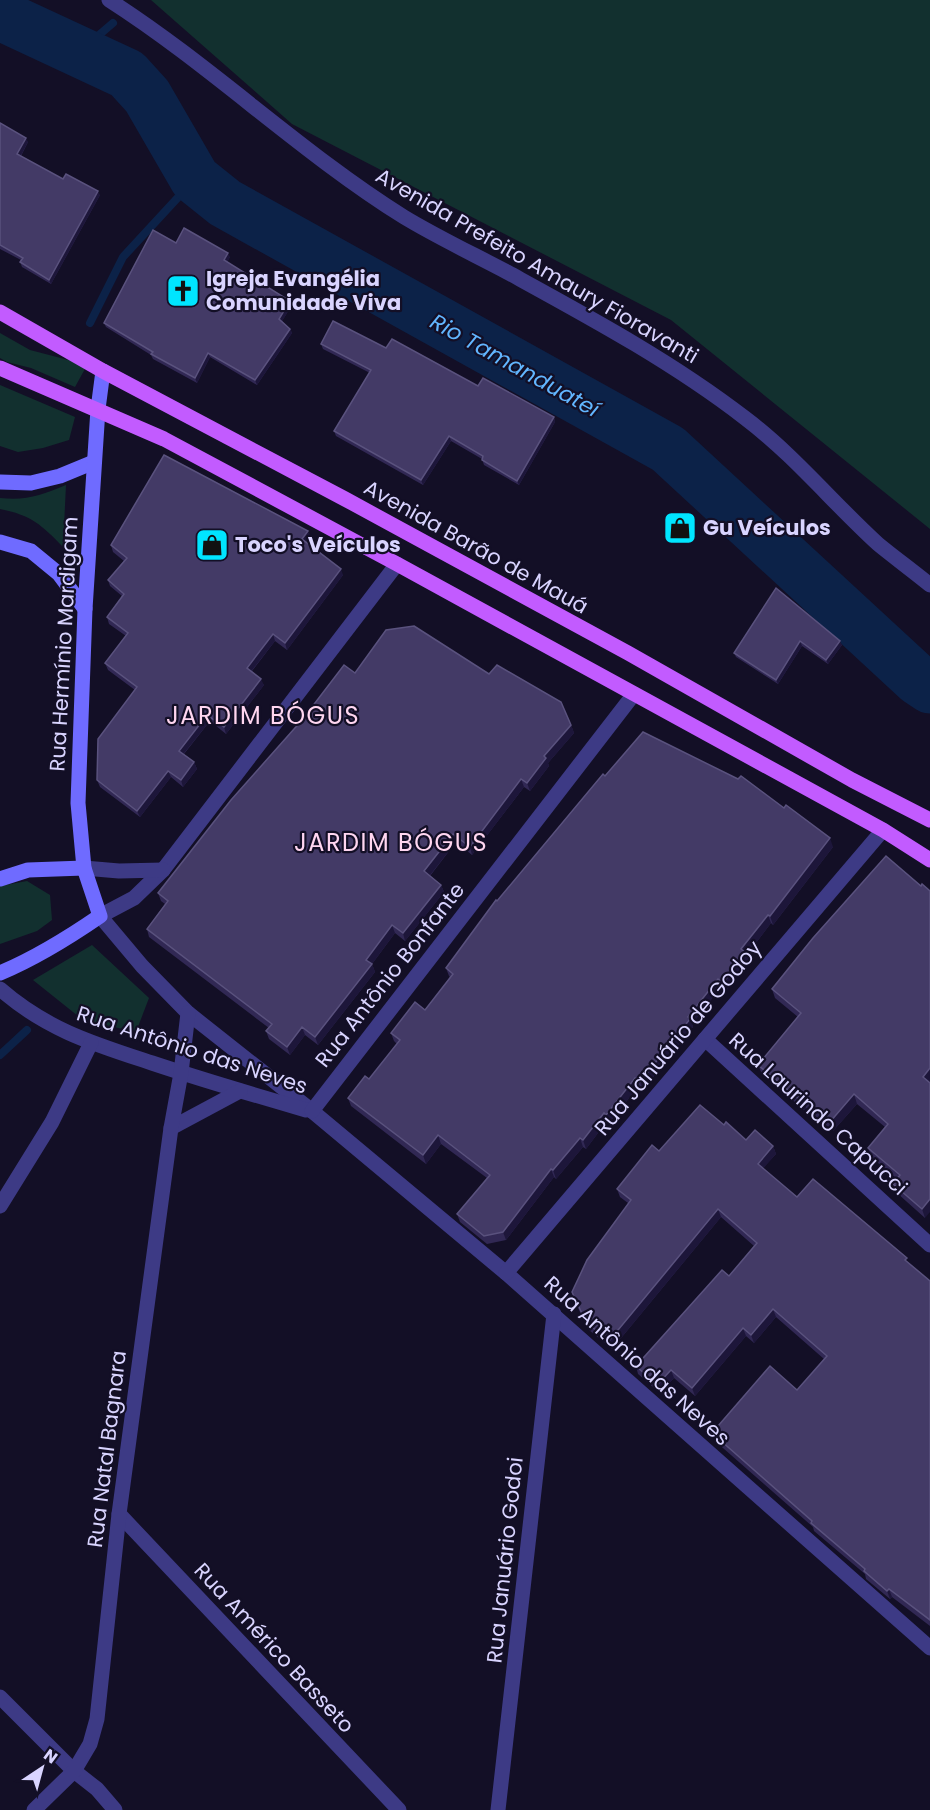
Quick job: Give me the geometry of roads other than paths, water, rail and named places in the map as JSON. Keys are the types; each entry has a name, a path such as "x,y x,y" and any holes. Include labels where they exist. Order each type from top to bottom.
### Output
{"main road":[{"name":"Avenida Barão de Mauá","path":"0,312 103,371 345,499 643,662 852,780 930,820"},
{"path":"0,318 32,330"},
{"path":"0,368 164,439 883,830 930,860"},
{"name":"Rua Hermínio Mardigam","path":"100,916 84,868 78,803 85,609 94,462 103,371"},
{"path":"0,482 41,481 94,462"},
{"path":"0,542 31,551 59,574 85,609"},
{"path":"0,879 28,870 84,868"},
{"path":"0,973 26,962 70,937 100,916"}],"street":[{"name":"Avenida Prefeito Amaury Fioravanti","path":"109,0 192,58 350,181 406,218 609,328 683,373 747,419 808,474 878,544 930,585"},
{"path":"100,916 134,898 163,870 397,564"},
{"name":"Rua Antônio Bonfante","path":"312,1111 634,694"},
{"name":"Rua Januário de Godoy","path":"506,1273 883,830"},
{"path":"84,868 119,871 163,870"},
{"name":"Rua Antônio das Neves","path":"100,916 142,966 188,1013 312,1111 554,1314 930,1648"},
{"name":"Rua Antônio das Neves","path":"0,989 15,1003 43,1022 91,1043 181,1073 312,1111"},
{"name":"Rua Natal Bagnara","path":"34,1810 74,1771 90,1744 97,1719 119,1514 188,1013"},
{"name":"Rua Laurindo Capucci","path":"705,1039 930,1245"},
{"path":"0,1206 52,1122 91,1043"},
{"path":"171,1128 240,1091"},
{"name":"Rua Januário Godoi","path":"498,1810 554,1314"},
{"name":"Rua Américo Basseto","path":"119,1514 399,1810"},
{"path":"0,1697 115,1810"}],"waterway":[{"name":"Rio Tamanduateí","path":"0,15 127,74 147,96 195,179 225,203 668,449 918,680 930,688"},
{"path":"79,52 113,23"},
{"path":"90,323 123,257 195,179"},
{"path":"0,1055 27,1030"}],"place":[{"name":"Igreja Evangélia Comunidade Viva","path":"183,291"},
{"name":"Gu Veículos","path":"680,528"},
{"name":"Toco's Veículos","path":"212,545"}],"district":[{"name":"JARDIM BÓGUS","path":"263,716"},
{"name":"JARDIM BÓGUS","path":"391,843"}]}
